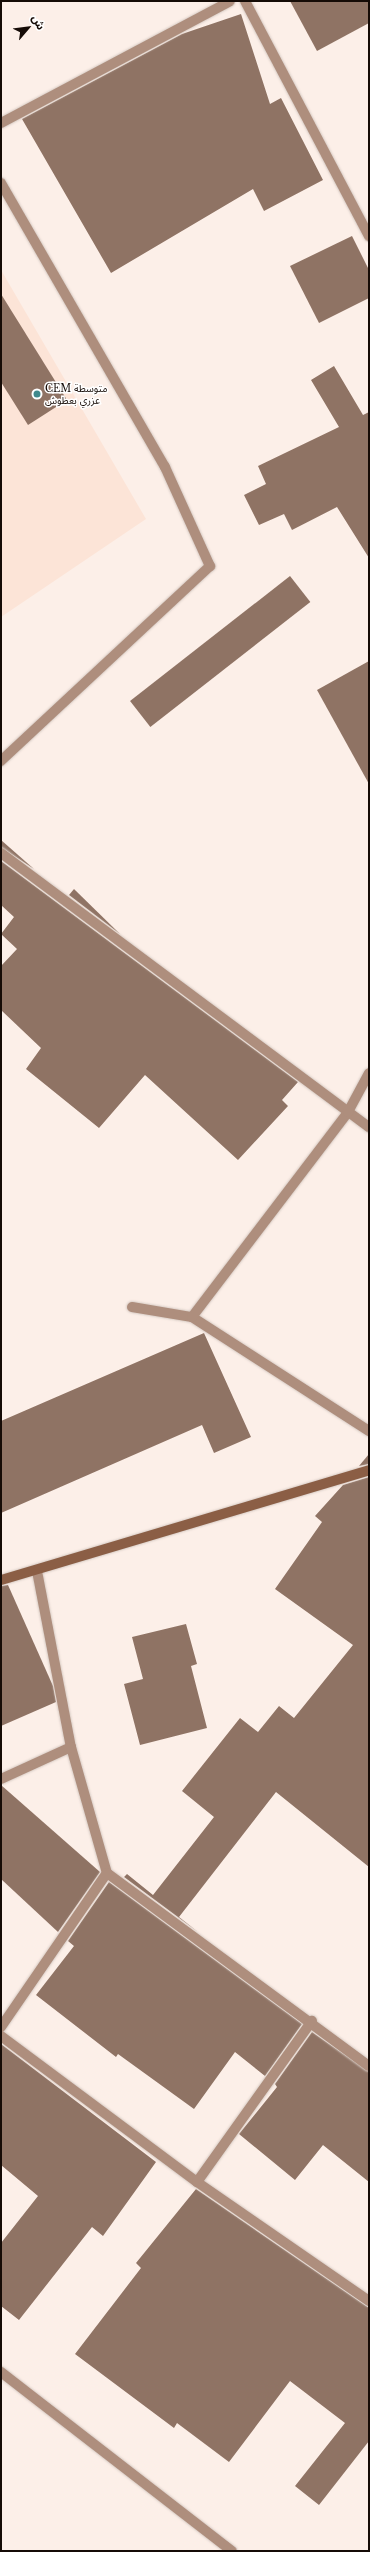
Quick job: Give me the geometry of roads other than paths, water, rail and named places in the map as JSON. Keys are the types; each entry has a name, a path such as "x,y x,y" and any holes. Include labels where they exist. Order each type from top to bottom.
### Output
{"street":[{"path":"1,123 230,1"},
{"path":"245,1 369,236"},
{"path":"1,183 165,467 210,566 1,761"},
{"path":"1,853 369,1127"},
{"path":"192,1317 348,1112 369,1073"},
{"path":"132,1307 192,1317 369,1431"},
{"path":"1,1580 37,1571 369,1470"},
{"path":"37,1571 71,1747 107,1873 312,2021 369,2066"},
{"path":"1,1779 71,1747"},
{"path":"1,2027 107,1873"},
{"path":"198,2182 312,2021"},
{"path":"1,2036 198,2182 369,2302"},
{"path":"1,2372 232,2551"}],"place":[{"name":"CEM متوسطة عزري بعطوش","path":"37,394"}]}
